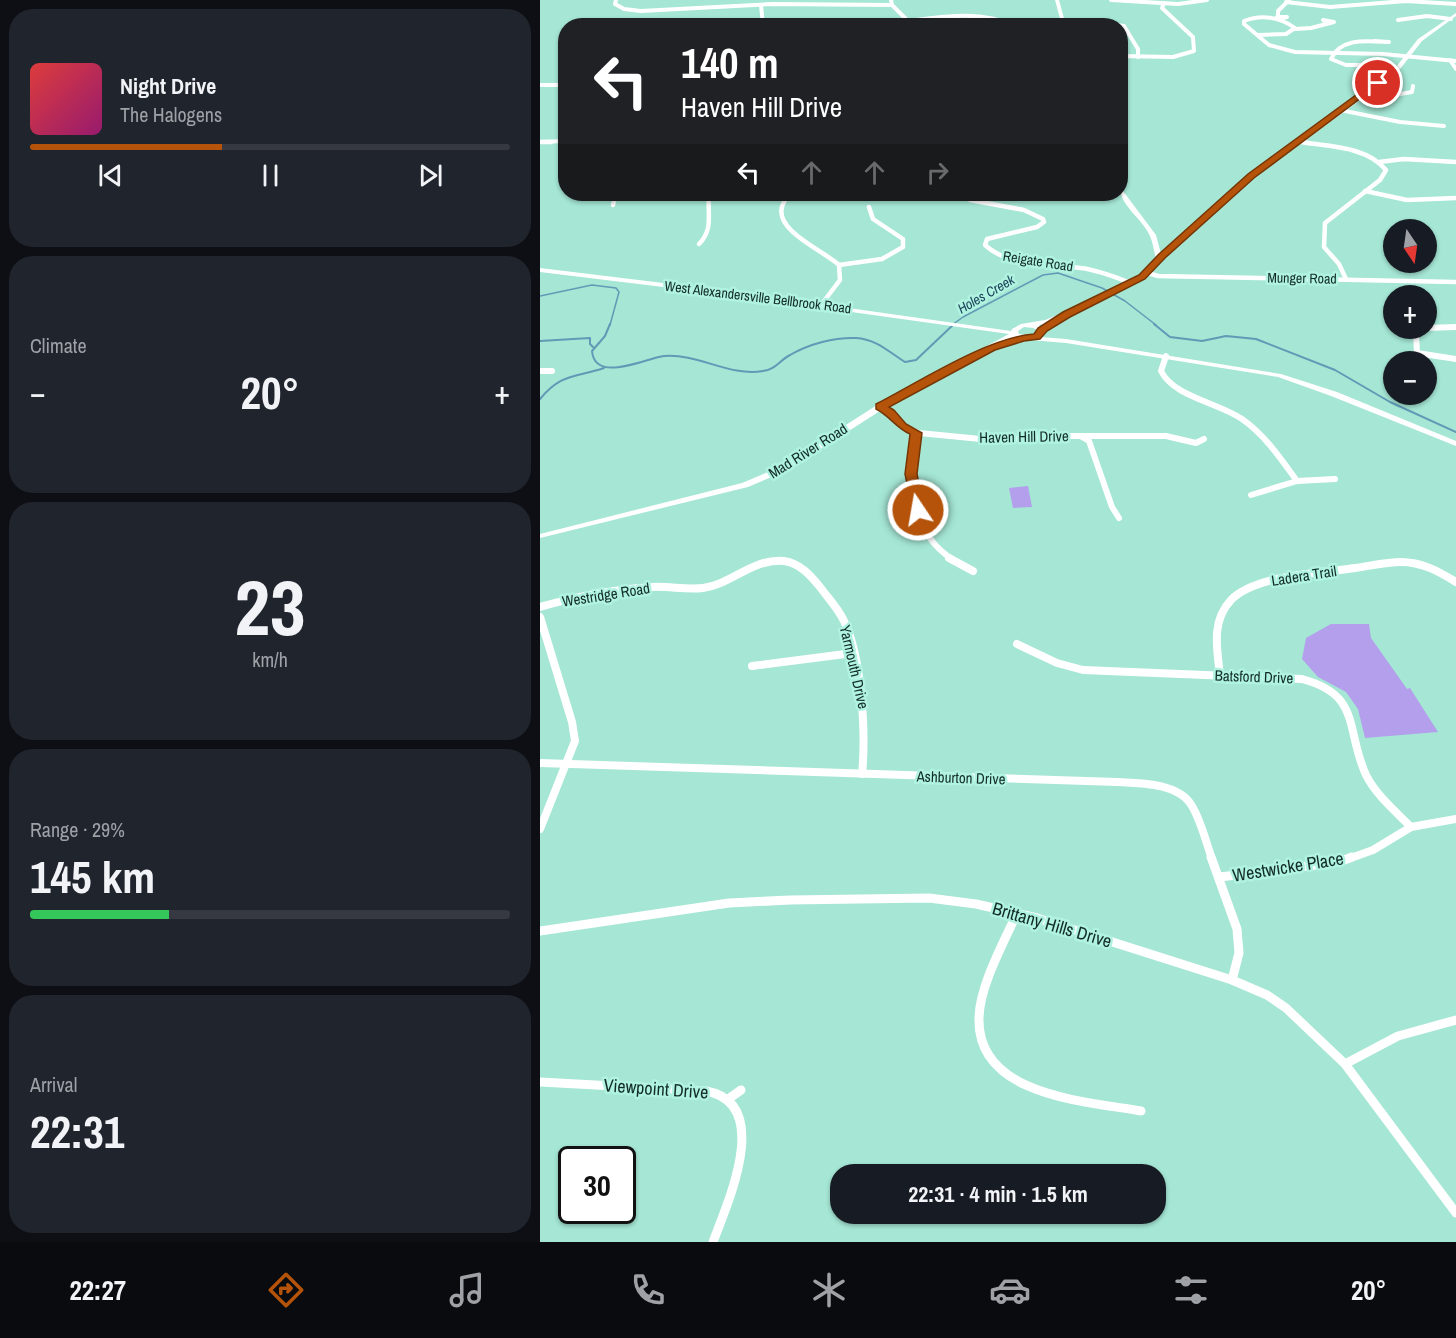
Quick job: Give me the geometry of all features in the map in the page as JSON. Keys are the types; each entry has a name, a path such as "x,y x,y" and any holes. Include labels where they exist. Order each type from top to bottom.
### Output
{"street":[{"path":"616,0 617,6 631,11 761,5 892,5"},
{"path":"693,0 693,8"},
{"path":"891,0 892,5 905,18"},
{"path":"1057,0 1062,18"},
{"path":"1111,0 1164,3 1207,0"},
{"path":"1277,18 1278,11 1288,1 1335,7 1417,0 1456,4"},
{"path":"1128,56 1177,57 1191,53 1195,49 1194,40 1185,26 1165,13 1162,8 1164,3"},
{"path":"761,5 762,18"},
{"path":"1030,325 1044,323 1104,298 1148,273 1159,259 1233,191 1367,90 1399,69 1420,40 1456,14"},
{"path":"1398,20 1426,16 1451,19"},
{"path":"939,18 974,18"},
{"path":"1294,29 1277,18 1257,18 1244,21 1244,24 1266,43 1280,48 1334,54 1383,52 1456,60"},
{"path":"1258,35 1286,34 1294,29 1311,28 1327,23"},
{"path":"1128,33 1138,49 1138,57"},
{"path":"1369,65 1336,63 1331,59 1336,48 1344,44 1374,41"},
{"path":"1450,60 1456,69"},
{"path":"540,86 558,86"},
{"path":"1367,90 1402,94 1412,92 1413,86"},
{"path":"1340,110 1409,123 1444,126"},
{"path":"540,142 558,141"},
{"path":"1298,141 1353,152 1379,162 1386,170 1384,176 1326,221 1324,225 1324,247 1339,264 1346,279"},
{"path":"1379,162 1404,159 1456,162"},
{"path":"1365,191 1416,201 1456,198"},
{"path":"1128,200 1153,235 1159,259"},
{"path":"613,205 614,201"},
{"path":"699,244 706,238 710,228 709,201"},
{"path":"786,201 782,209 785,224 798,238 825,253 839,265 840,280 821,305"},
{"name":"Reigate Road","path":"976,201 1018,208 1043,219 1042,224 1037,227 987,239 985,245 991,251 1016,259 1095,271 1131,283"},
{"path":"839,265 883,258 895,254 903,247 903,239 873,219 869,207"},
{"name":"West Alexandersville Bellbrook Road","path":"540,270 1015,331 1026,338 1066,341 1288,377 1456,444"},
{"name":"Munger Road","path":"1148,273 1167,276 1456,282"},
{"path":"1026,338 1037,337 1066,314"},
{"name":"West Alexandersville Bellbrook Road","path":"1015,331 1030,325 1066,341"},
{"path":"1437,328 1456,327"},
{"name":"Mad River Road","path":"540,536 755,482 785,468 880,407 992,348 1015,331"},
{"name":"Mad River Road","path":"992,348 1026,338"},
{"path":"1417,339 1418,353 1456,359"},
{"path":"1166,356 1161,371 1168,383 1178,390 1218,405 1252,425 1265,437 1297,482"},
{"path":"540,371 552,371"},
{"path":"880,407 890,412 902,426 916,433 911,474 924,530 931,541 947,556 973,571"},
{"name":"Haven Hill Drive","path":"916,433 991,440 1142,436 1173,437 1190,443 1202,442 1204,439"},
{"path":"1081,437 1089,441 1112,507 1119,518"},
{"path":"1251,495 1297,482 1335,479"},
{"name":"Yarmouth Drive","path":"709,587 724,583 758,562 774,560 798,565 841,614 850,635 865,718 866,744 862,774"},
{"name":"Ladera Trail","path":"1220,675 1216,636 1218,621 1232,599 1256,585 1290,577 1401,562 1432,567 1456,582"},
{"name":"Westridge Road","path":"540,607 579,597 634,588 709,587"},
{"path":"540,617 575,734 573,748 540,829"},
{"name":"Batsford Drive","path":"1017,644 1057,663 1083,670 1310,680 1326,687 1339,695 1348,707 1356,744 1367,777 1388,804 1411,827"},
{"path":"752,666 853,652"},
{"name":"Ashburton Drive","path":"540,763 1165,787 1183,794 1192,805 1220,877 1235,921 1239,941 1239,953 1232,980"},
{"name":"Westwicke Place","path":"1220,877 1339,862 1373,850 1411,827 1456,819"},
{"name":"Brittany Hills Drive","path":"540,931 729,903 790,900 920,898 976,904 1017,913 1232,980 1268,995 1286,1008 1345,1064 1456,1213"},
{"path":"1017,913 981,1006 980,1030 988,1053 1005,1074 1026,1087 1043,1093 1141,1111"},
{"path":"1345,1064 1375,1045 1410,1030 1456,1020"},
{"name":"Viewpoint Drive","path":"540,1082 692,1090 712,1092 727,1100 740,1116 744,1143 713,1242"},
{"path":"727,1100 741,1090"}],"shaded area":[{"path":"1028,486 1032,507 1013,508 1009,488"},
{"path":"1331,624 1369,624 1371,638 1407,689 1410,688 1438,732 1365,738 1358,709 1346,692 1318,677 1302,659 1306,638"}],"waterway":[{"name":"Holes Creek","path":"952,325 1043,275 1058,273 1102,288 1125,301 1156,325"},
{"path":"540,296 592,285 616,288 619,292 610,325"},
{"name":"Holes Creek","path":"610,324 605,336 592,351 595,361 602,366 622,367 664,356 677,356 750,372 771,369 797,351 814,345 848,338 870,341 905,362 916,360 954,324"},
{"name":"Holes Creek","path":"1154,324 1170,337 1202,341 1226,336 1256,339 1335,370 1390,402 1456,432"},
{"path":"540,341 590,338 590,344 593,347"},
{"path":"540,399 562,380 604,368"}],"route":[{"path":"918,510 911,474 916,433 902,426 890,412 880,407 992,348 1023,338 1037,337 1042,330 1066,314 1104,298 1142,277 1152,270 1162,256 1221,201 1251,176 1378,83"}]}
